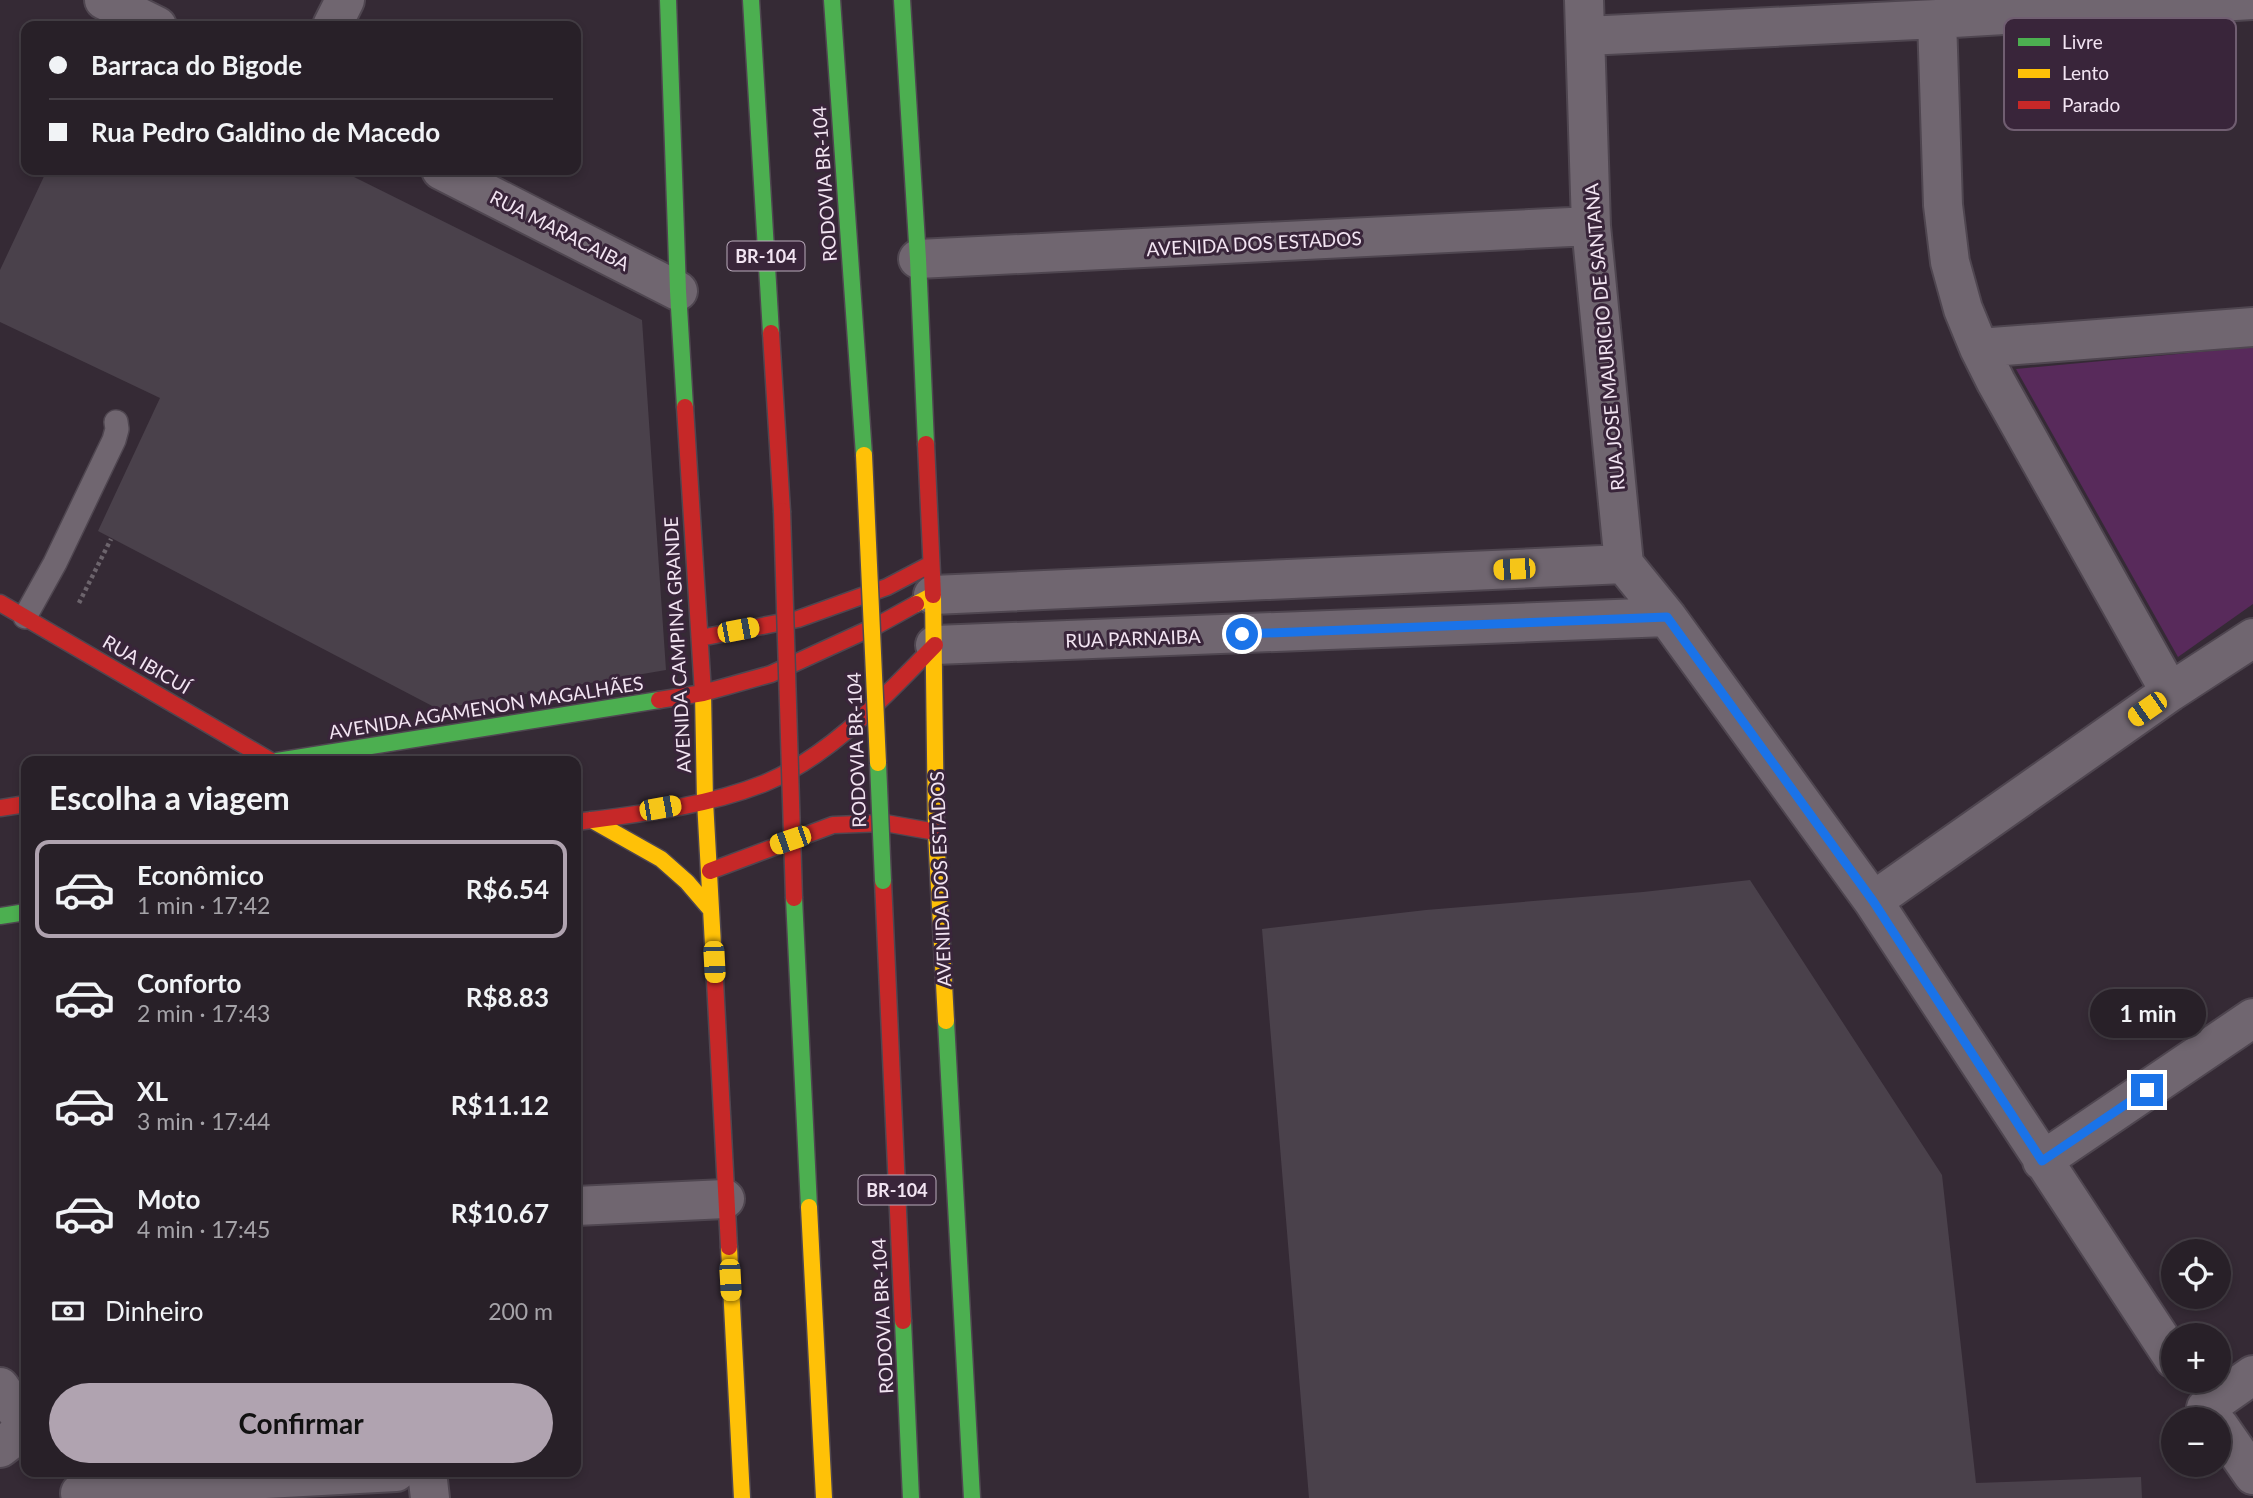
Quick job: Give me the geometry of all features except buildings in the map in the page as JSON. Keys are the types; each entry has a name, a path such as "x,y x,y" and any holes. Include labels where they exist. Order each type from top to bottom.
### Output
{"main road":[{"name":"AVENIDA CAMPINA GRANDE","path":"668,0 678,291 703,693 705,801 742,1498"},
{"name":"BR-104","path":"751,0 782,511 794,898 824,1498"},
{"name":"RODOVIA BR-104","path":"832,0 864,455 911,1498"},
{"name":"AVENIDA DOS ESTADOS","path":"902,0 918,259 935,645 936,832 972,1498"},
{"path":"700,638 798,619 887,586 932,579"},
{"name":"AVENIDA AGAMENON MAGALHÃES","path":"308,756 703,693 771,674 878,625 932,579"},
{"name":"RUA IBICUÍ","path":"0,603 263,756"},
{"path":"584,821 705,801 744,790 788,772 839,736 894,687 935,645"},
{"path":"0,808 21,805"},
{"path":"584,821 661,859 687,882 711,910"},
{"path":"710,871 833,825 885,823 936,832"},
{"path":"0,916 21,913"}],"street":[{"path":"104,0 147,21"},
{"path":"334,21 345,0"},
{"path":"1585,18 1937,19 2252,0"},
{"name":"RUA JOSE MAURICIO DE SANTANA","path":"1585,18 1591,226 1624,564"},
{"path":"1937,19 1944,205 1950,262 1963,309 1979,348 2170,692"},
{"name":"RUA MARACAIBA","path":"451,175 678,291"},
{"name":"AVENIDA DOS ESTADOS","path":"918,259 1591,226"},
{"path":"1979,348 2253,327"},
{"path":"932,579 1624,564 1667,617 1873,901 2161,1340"},
{"name":"RUA PARNAIBA","path":"935,645 1667,617"},
{"path":"1873,901 2170,692 2253,638"},
{"path":"2042,1161 2253,1018"},
{"path":"581,1206 725,1199"},
{"path":"2208,1407 2253,1375"},
{"path":"0,1387 21,1419"},
{"path":"0,1448 21,1431"},
{"path":"2231,1443 2253,1475"},
{"path":"75,1488 134,1479 209,1477"},
{"path":"428,1477 430,1498"}],"lane":[{"path":"25,618 55,563 114,440 116,422"}],"path":[{"path":"62,638 111,539"}],"shaded area":[{"path":"2253,347 2253,604 2178,657 2016,369"}],"traffic: fast":[{"path":"668,0 678,291 685,407"},
{"path":"751,0 771,333"},
{"path":"832,0 864,455"},
{"path":"902,0 926,444"},
{"path":"308,756 659,700"},
{"path":"878,763 883,881"},
{"path":"794,898 809,1207"},
{"path":"0,916 21,913"},
{"path":"946,1021 972,1498"},
{"path":"903,1321 911,1498"}],"traffic: slow":[{"path":"864,455 878,763"},
{"path":"916,604 933,595 936,832 946,1021"},
{"path":"703,693 705,801 715,981"},
{"path":"592,820 661,859 687,882 711,910"},
{"path":"809,1207 824,1498"},
{"path":"729,1247 742,1498"}],"traffic: jam":[{"path":"771,333 782,511"},
{"path":"685,407 703,693"},
{"path":"926,444 933,595"},
{"path":"782,511 794,898"},
{"path":"700,638 798,619 887,587 931,564"},
{"path":"0,603 262,756"},
{"path":"659,700 703,693 771,674 878,625 916,604"},
{"path":"581,821 695,804 765,783 813,757 856,723 935,645"},
{"path":"0,808 21,805"},
{"path":"710,871 833,825 885,823 936,832"},
{"path":"883,881 903,1321"},
{"path":"715,981 729,1247"}],"route":[{"path":"1242,634 1667,617 1873,901 2042,1161 2147,1090"}]}
